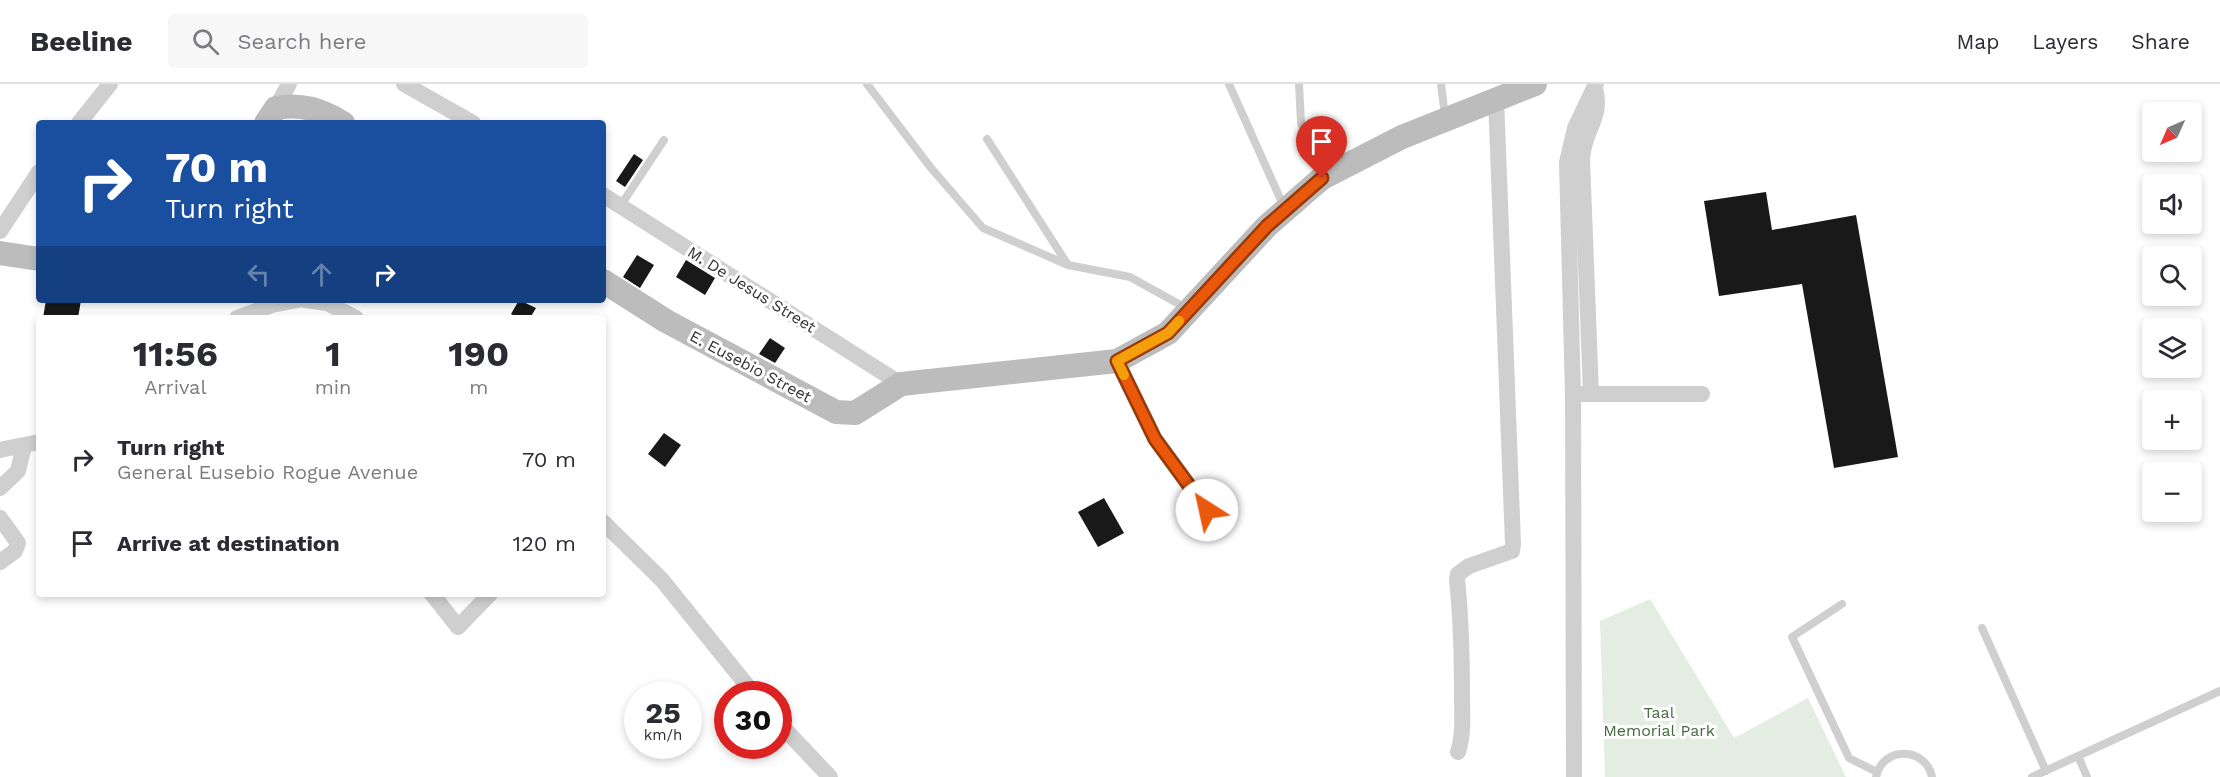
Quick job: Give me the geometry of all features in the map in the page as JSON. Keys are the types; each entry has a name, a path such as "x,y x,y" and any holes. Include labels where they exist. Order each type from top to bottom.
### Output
{"main road":[{"path":"901,384 1117,361 1168,333 1285,208 1322,178 1402,137 1535,84"},
{"path":"271,116 294,105 321,110 338,120"},
{"path":"0,253 36,259"},
{"name":"E. Eusebio Street","path":"606,283 666,321 837,412 855,413 901,384"}],"street":[{"path":"81,120 110,84"},
{"path":"271,116 289,84"},
{"path":"404,84 468,120"},
{"path":"1591,394 1582,159 1583,144 1599,109 1595,86"},
{"path":"1574,777 1573,394 1568,162 1575,128 1595,86"},
{"path":"1458,752 1462,741 1461,610 1458,574 1469,567 1512,550 1514,544 1496,98"},
{"path":"0,231 36,177"},
{"name":"M. De Jesus Street","path":"606,197 901,384"},
{"path":"245,315 282,303"},
{"path":"327,303 350,315"},
{"path":"1117,361 1155,439 1207,510"},
{"path":"1573,394 1702,394"},
{"path":"0,450 31,444"},
{"path":"0,488 18,471 31,444"},
{"path":"0,518 18,543 15,551 0,562"},
{"path":"606,525 662,580 744,681"},
{"path":"434,597 458,627 487,597"},
{"path":"792,737 830,777"}],"lane":[{"path":"867,84 931,168 983,228 1068,265 1130,277 1159,290 1189,310"},
{"path":"1229,84 1285,208"},
{"path":"1299,84 1301,123 1322,178"},
{"path":"1441,84 1445,120"},
{"path":"987,139 1068,265"},
{"path":"621,205 663,140"},
{"path":"1842,604 1792,637 1849,758 1877,775 1888,758 1905,753 1922,759 1928,765 1932,777"},
{"path":"1982,628 2046,771"},
{"path":"2032,777 2079,758 2220,691"},
{"path":"2079,758 2087,777"}],"green space":[{"name":"Taal Memorial Park","path":"1650,599 1734,738 1808,698 1846,777 1605,777 1600,621"}],"building":[{"path":"634,154 643,160 625,187 616,181"},
{"path":"1766,192 1772,230 1856,215 1898,457 1834,468 1802,284 1719,296 1704,201"},
{"path":"637,255 654,265 640,288 623,277"},
{"path":"686,260 715,278 705,295 676,277"},
{"path":"46,303 80,303 78,315 44,315"},
{"path":"517,303 525,303 536,308 532,315 511,314"},
{"path":"770,338 785,348 775,363 759,354"},
{"path":"664,433 681,445 665,467 648,454"},
{"path":"1104,498 1124,533 1098,547 1078,512"}],"slow traffic":[{"path":"1124,375 1117,361 1168,333 1179,321"}],"route":[{"path":"1207,510 1155,439 1117,361 1168,333 1267,226 1322,178"}]}
